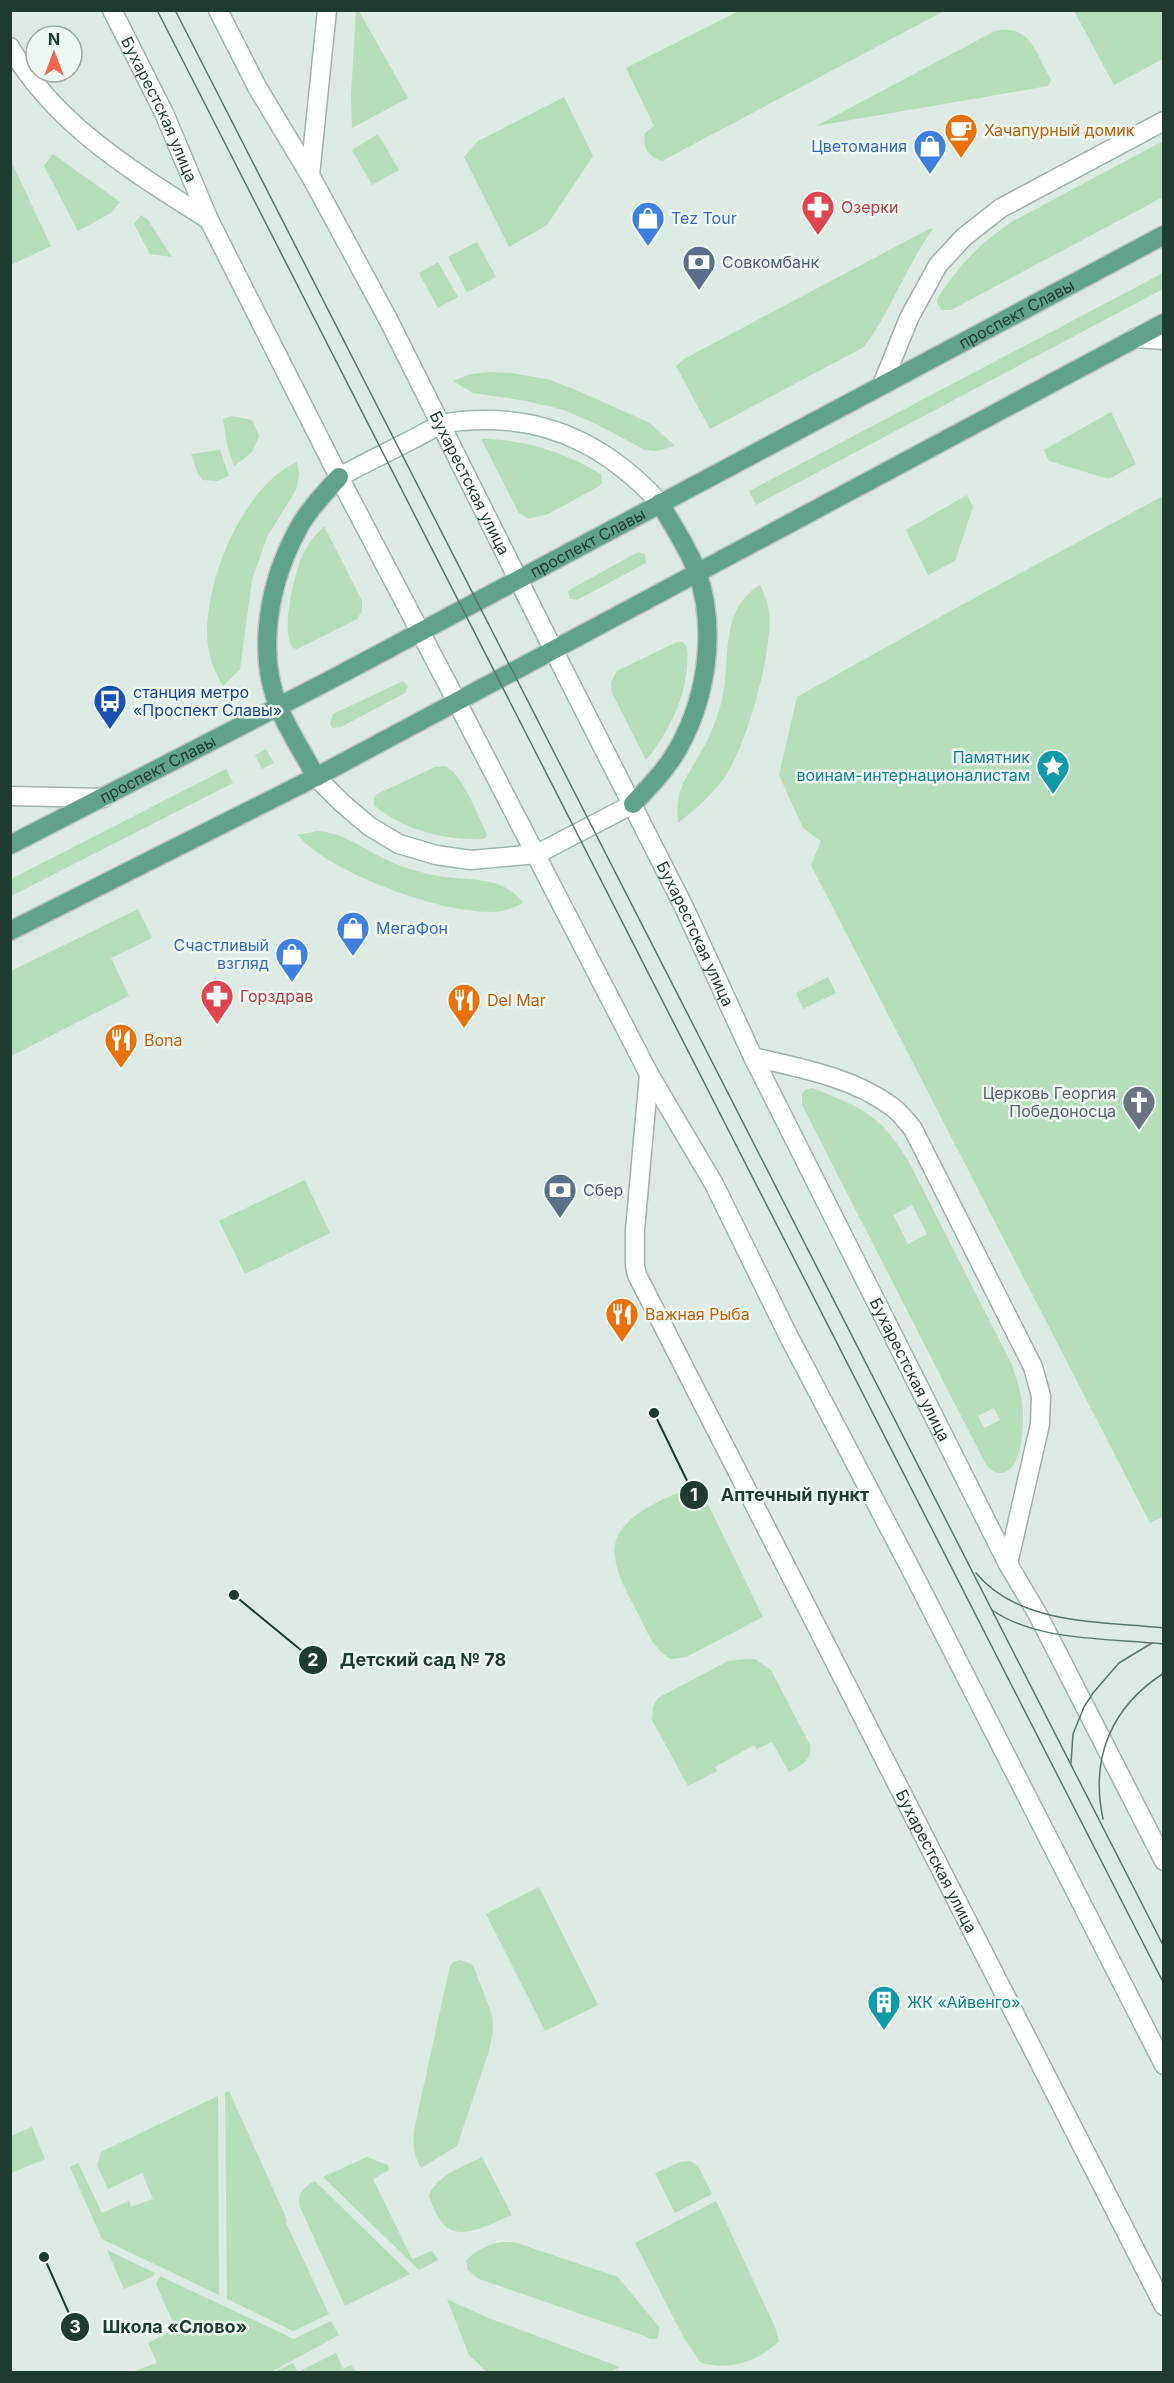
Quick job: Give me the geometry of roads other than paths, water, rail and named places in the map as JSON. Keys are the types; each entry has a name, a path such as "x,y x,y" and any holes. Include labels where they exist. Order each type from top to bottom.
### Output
{"main road":[{"name":"Бухарестская улица","path":"112,10 164,113 209,220 339,477 537,854 649,1074 714,1184 788,1335 1164,2065"},
{"name":"Бухарестская улица","path":"218,10 257,87 310,175 388,319 633,804 684,907 753,1057 1008,1564 1037,1613 1164,1861"},
{"path":"310,175 327,10"},
{"path":"10,47 36,85 72,124 146,180 209,220"},
{"path":"882,385 909,318 938,265 964,237 1001,208 1164,121"},
{"name":"проспект Славы","path":"10,845 279,708 1164,235"},
{"path":"10,932 316,777 1164,323"},
{"path":"1135,338 1164,340"},
{"path":"472,420 502,420 533,425 562,433 590,445 616,462 640,481 660,503 697,572 705,607 707,644 704,680 694,715 679,748 658,778 633,804 537,854 471,860 436,855 399,844 369,826 342,804 316,777 279,708 270,671 268,635 272,598 282,563 297,529 339,477 441,425 472,420"},
{"path":"10,796 103,798"},
{"path":"753,1057 815,1071 852,1085 892,1106 914,1129 1033,1367 1041,1396 1040,1424 1008,1564"},
{"name":"Бухарестская улица","path":"649,1074 635,1230 637,1275 1164,2306"}],"tram line":[{"path":"157,10 1164,1984"},
{"path":"175,10 1164,1947"},
{"path":"976,1573 994,1590 1015,1603 1038,1612 1063,1618 1164,1628"},
{"path":"992,1610 1010,1620 1052,1633 1164,1644"},
{"path":"1071,1763 1073,1734 1084,1707 1093,1693 1119,1663 1152,1643"},
{"path":"1103,1819 1100,1775 1109,1736 1118,1718 1130,1702 1164,1673"}],"place":[{"name":"Хачапурный домик","path":"961,159"},
{"name":"Цветомания","path":"930,175"},
{"name":"Озерки","path":"818,236"},
{"name":"Tez Tour","path":"648,247"},
{"name":"Совкомбанк","path":"699,291"},
{"name":"станция метро «Проспект Славы»","path":"110,730"},
{"name":"Памятник воинам-интернационалистам","path":"1053,795"},
{"name":"МегаФон","path":"353,957"},
{"name":"Счастливый взгляд","path":"292,983"},
{"name":"Горздрав","path":"217,1025"},
{"name":"Del Mar","path":"464,1029"},
{"name":"Bona","path":"121,1069"},
{"name":"Церковь Георгия Победоносца","path":"1139,1131"},
{"name":"Сбер","path":"560,1219"},
{"name":"Важная Рыба","path":"622,1343"},
{"name":"Аптечный пункт","path":"654,1413"},
{"name":"Детский сад № 78","path":"234,1595"},
{"name":"ЖК «Айвенго»","path":"884,2031"},
{"name":"Школа «Слово»","path":"44,2257"}]}
